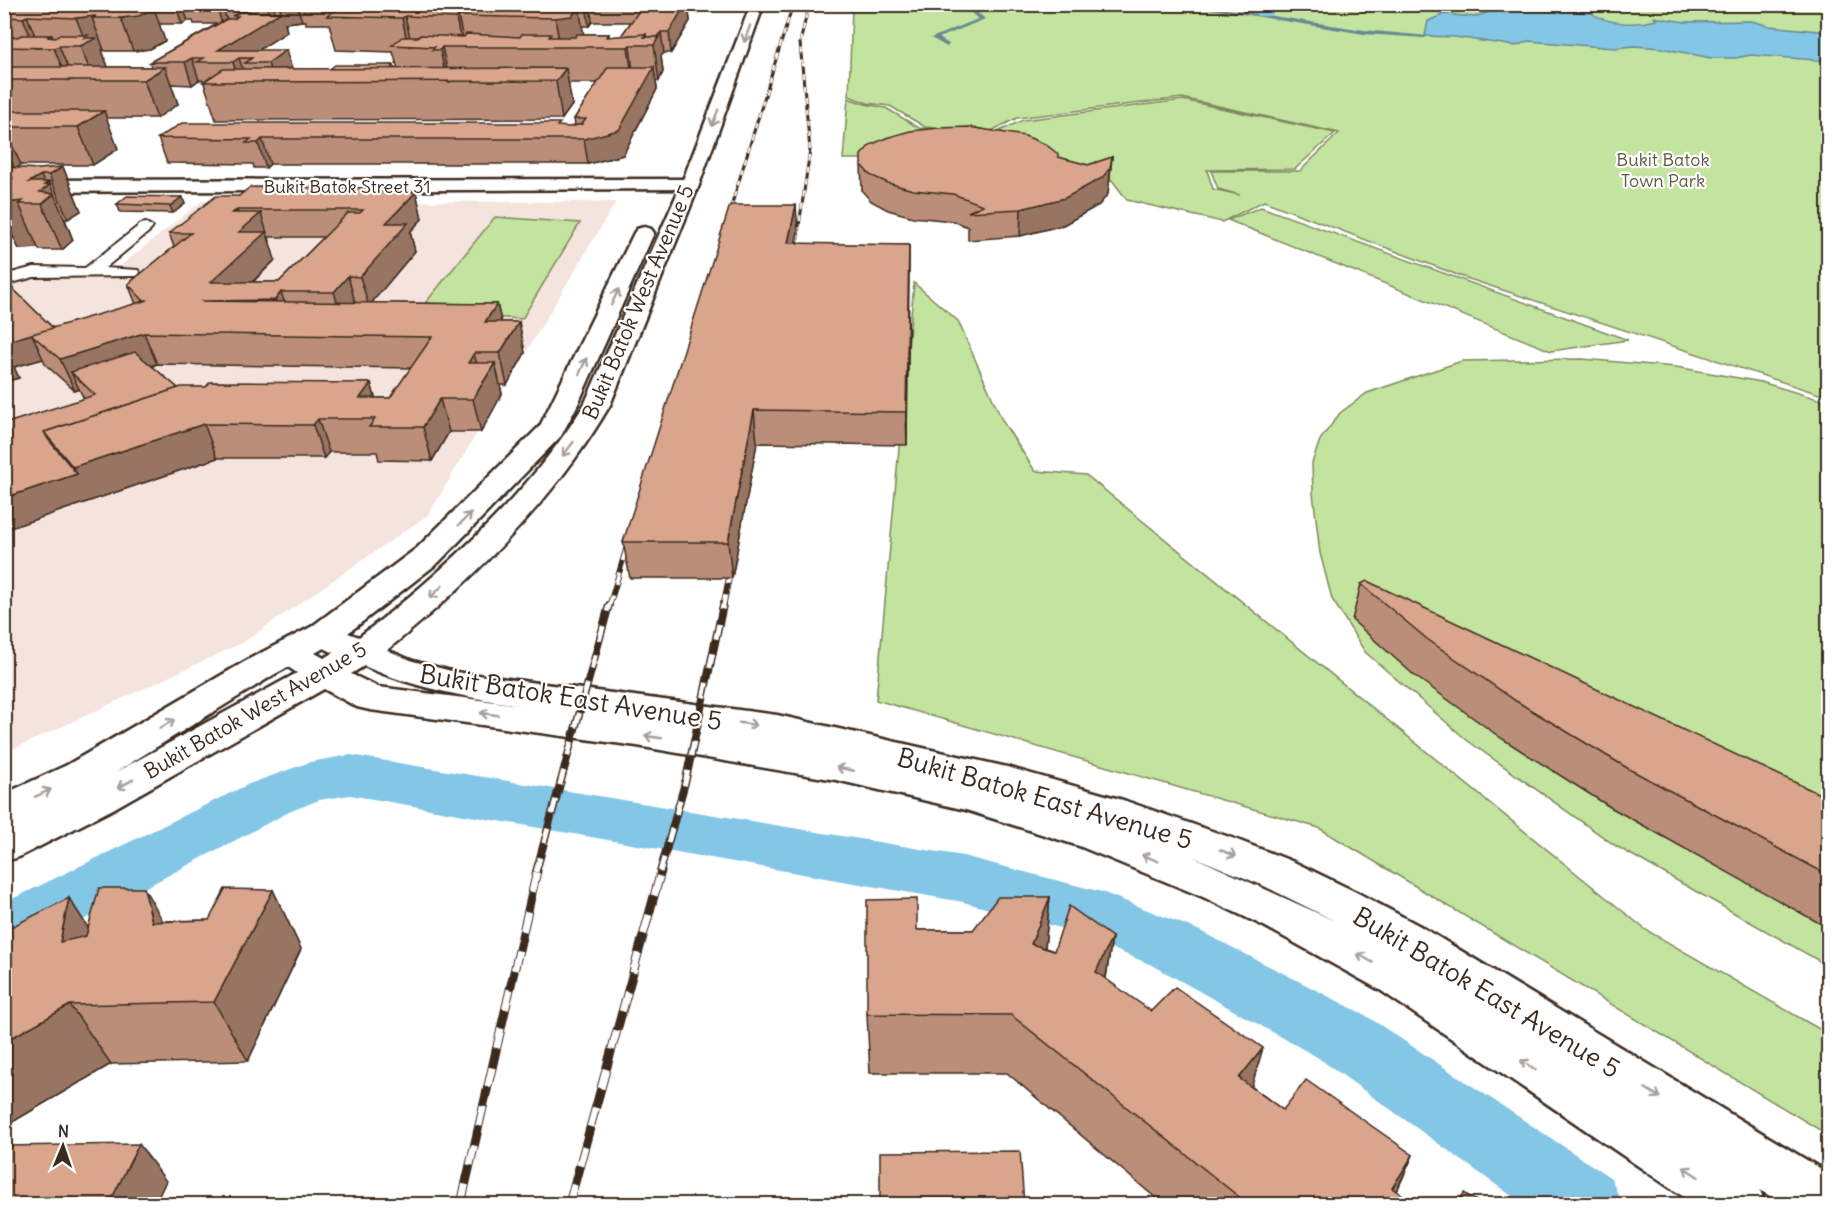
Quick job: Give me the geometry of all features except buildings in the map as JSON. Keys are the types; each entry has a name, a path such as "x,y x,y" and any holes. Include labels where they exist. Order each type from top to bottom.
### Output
{"street":[{"name":"Bukit Batok West Avenue 5","path":"4,846 99,799 362,653 429,599 544,481 579,435 597,405 676,181 758,4"},
{"name":"Bukit Batok West Avenue 5","path":"4,811 81,775 263,666 323,635 428,555 551,430 654,210 676,181"},
{"name":"Bukit Batok Street 31","path":"4,186 676,181"},
{"name":"Bukit Batok East Avenue 5","path":"323,635 401,669 455,684 777,728 908,757 1007,781 1109,811 1217,849 1279,874 1331,899 1404,939 1828,1203"},
{"name":"Bukit Batok East Avenue 5","path":"291,653 323,674 370,698 731,748 903,780 1018,811 1138,853 1223,886 1336,942 1396,976 1739,1204"}],"lane":[{"path":"90,272 146,227"},
{"path":"4,280 34,272 132,273"}],"shaded area":[{"path":"202,201 616,202 428,515 242,643 5,753 5,279 115,270"}],"green space":[{"name":"Bukit Batok Town Park","path":"852,5 1828,5 1828,397 1463,277 1264,201 1222,222 1127,200 1112,180 1085,187 885,159 843,159 848,98 865,104 886,108 919,128 993,134 1023,120 1183,100 1335,133 1295,169 1207,170 1213,189 1240,195 1218,189 1211,171 1300,171 1339,133 1182,98 1017,118 989,132 925,127 890,106 867,103 849,96"},
{"path":"1261,207 1628,340 1551,351 1228,220"},
{"path":"495,217 580,223 522,319 418,312"},
{"path":"914,283 958,321 1003,422 1035,471 1086,475 1646,930 1828,1034 1828,1135 1319,828 876,700"},
{"path":"1582,359 1676,367 1761,382 1828,402 1828,966 1616,846 1468,741 1365,652 1332,599 1320,553 1312,463 1320,440 1340,413 1367,393 1462,361"}],"water":[{"path":"1504,5 1591,13 1606,20 1623,23 1657,20 1653,17 1685,22 1752,21 1769,26 1828,32 1828,61 1751,55 1736,58 1711,58 1661,48 1634,46 1615,48 1528,41 1516,46 1455,37 1425,36 1428,21 1444,14 1474,17 1492,11 1490,6"}],"waterway":[{"path":"1260,4 1264,12"},
{"path":"825,5 966,5"},
{"path":"947,45 934,38 982,19 966,5"},
{"path":"966,5 1181,5 1218,8 1364,32 1425,36"},
{"path":"4,932 269,798 310,782 350,775 963,879 1080,909 1176,948 1341,1036 1585,1204"}],"railway":[{"path":"727,220 793,4"},
{"path":"798,233 810,150 800,43 809,4"},
{"path":"794,260 798,231"},
{"path":"609,607 630,536"},
{"path":"723,607 732,563"},
{"path":"536,872 609,605"},
{"path":"660,872 686,779 723,605"},
{"path":"461,1204 537,871"},
{"path":"569,1204 661,871"}]}
